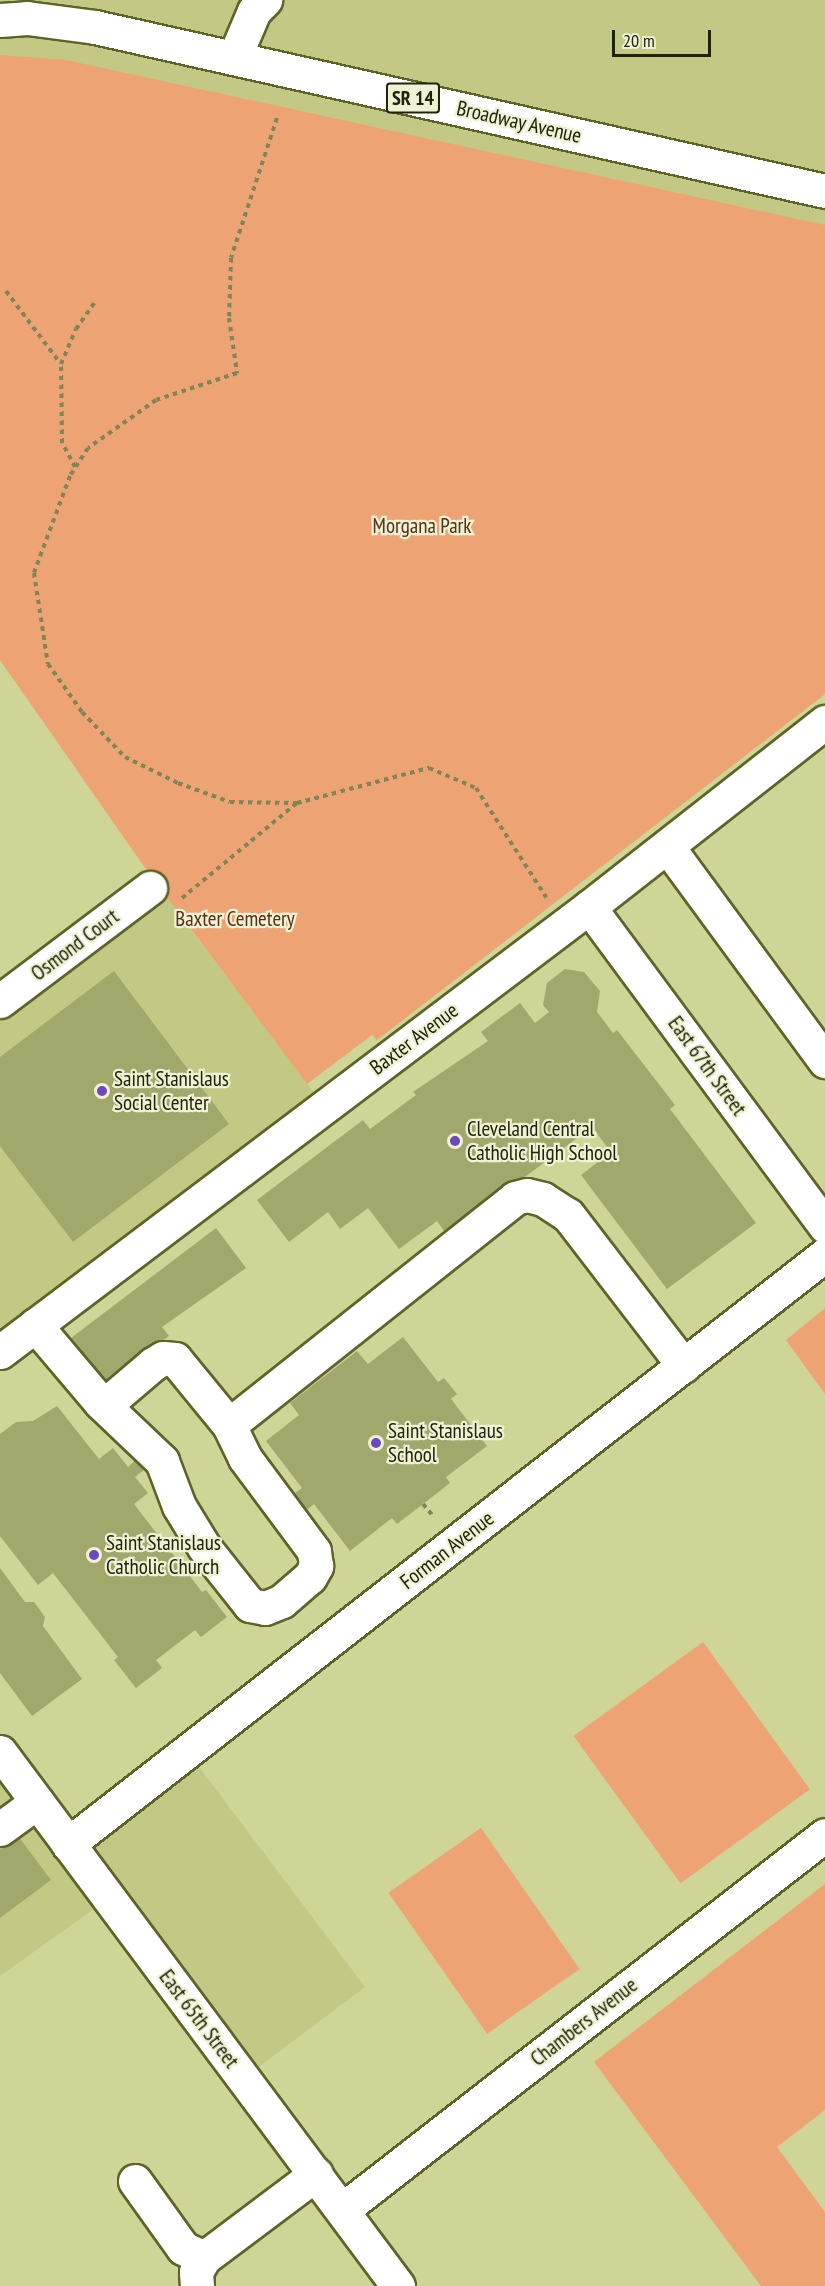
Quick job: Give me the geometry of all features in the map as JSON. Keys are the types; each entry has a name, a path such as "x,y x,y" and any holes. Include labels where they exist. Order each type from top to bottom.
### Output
{"street":[{"path":"234,58 254,11 265,0"},
{"name":"Broadway Avenue","path":"0,20 27,18 84,26 825,191"},
{"name":"Baxter Avenue","path":"0,1352 589,908 825,723"},
{"path":"667,846 825,1061"},
{"name":"Osmond Court","path":"0,1001 162,896"},
{"name":"East 67th Street","path":"589,908 825,1226"},
{"path":"229,1425 451,1246 515,1198 527,1195 543,1199 568,1215 684,1366"},
{"name":"Forman Avenue","path":"68,1844 825,1255"},
{"path":"35,1326 105,1406 162,1461 179,1506 204,1547 250,1605 265,1608 282,1601 310,1577 316,1566 314,1551 245,1458 229,1425 176,1359 163,1358 153,1364 105,1406"},
{"name":"East 65th Street","path":"0,1752 398,2286"},
{"path":"0,1829 37,1802"},
{"name":"Chambers Avenue","path":"342,2210 825,1835"},
{"path":"135,2181 200,2272 316,2174"}],"path":[{"path":"277,118 231,258 229,318 237,373 156,400 88,448 75,468 34,573 48,664 82,712 125,757 178,783 230,802 297,803 429,768 476,788 551,904"},
{"path":"6,291 61,364"},
{"path":"75,468 62,443 61,364 76,329 96,300"},
{"path":"162,896 297,803"},
{"path":"423,1504 437,1520"}],"shaded area":[{"name":"Morgana Park","path":"0,0 825,0 825,694 377,1040 243,861 176,910 325,1107 0,1352 0,1001 156,881 0,660"},
{"path":"187,1751 365,1987 244,2078 108,1899 0,1976 0,1752 68,1844"}],"green space":[{"name":"Morgana Park","path":"0,55 66,60 825,225 825,694 377,1040 372,1035 307,1084 143,865 0,660"},
{"path":"825,1308 825,1394 786,1340"},
{"path":"703,1642 810,1789 681,1883 574,1736"},
{"path":"481,1828 580,1969 487,2034 388,1893"},
{"path":"825,1884 825,2110 777,2147 825,2212 825,2286 761,2286 594,2062"}],"building":[{"name":"Cleveland Central Catholic High School","path":"565,969 584,972 600,991 597,1012 613,1033 617,1030 675,1105 670,1109 756,1223 667,1289 581,1175 611,1152 592,1127 447,1235 437,1221 399,1249 368,1208 340,1229 328,1212 289,1242 257,1200 363,1120 370,1129 416,1095 413,1092 488,1041 481,1032 520,1003 535,1023 549,1012 543,1005 547,983"},
{"name":"Saint Stanislaus Social Center","path":"114,971 229,1124 73,1242 0,1146 0,1057"},
{"path":"216,1228 246,1268 162,1327 169,1336 106,1384 71,1338"},
{"name":"Saint Stanislaus School","path":"403,1337 438,1382 444,1378 457,1394 451,1399 487,1446 446,1477 450,1483 397,1524 392,1518 350,1551 314,1504 307,1510 295,1493 302,1488 266,1441 299,1415 290,1403 357,1351 368,1364"},
{"name":"Saint Stanislaus Catholic Church","path":"57,1406 99,1459 113,1448 128,1467 136,1460 144,1470 135,1477 148,1493 134,1504 202,1592 206,1590 227,1617 201,1637 195,1630 156,1660 162,1668 136,1688 114,1660 118,1657 53,1573 38,1585 0,1536 0,1434 16,1422 33,1421"},
{"path":"0,1568 25,1602 34,1602 45,1617 43,1626 82,1679 32,1716 0,1673"},
{"path":"18,1836 51,1880 0,1918 0,1849"}],"place":[{"name":"Saint Stanislaus Social Center","path":"102,1091"},
{"name":"Cleveland Central Catholic High School","path":"455,1141"},
{"name":"Saint Stanislaus School","path":"376,1443"},
{"name":"Saint Stanislaus Catholic Church","path":"94,1555"}],"park label":[{"name":"Baxter Cemetery","path":"235,919"}]}
